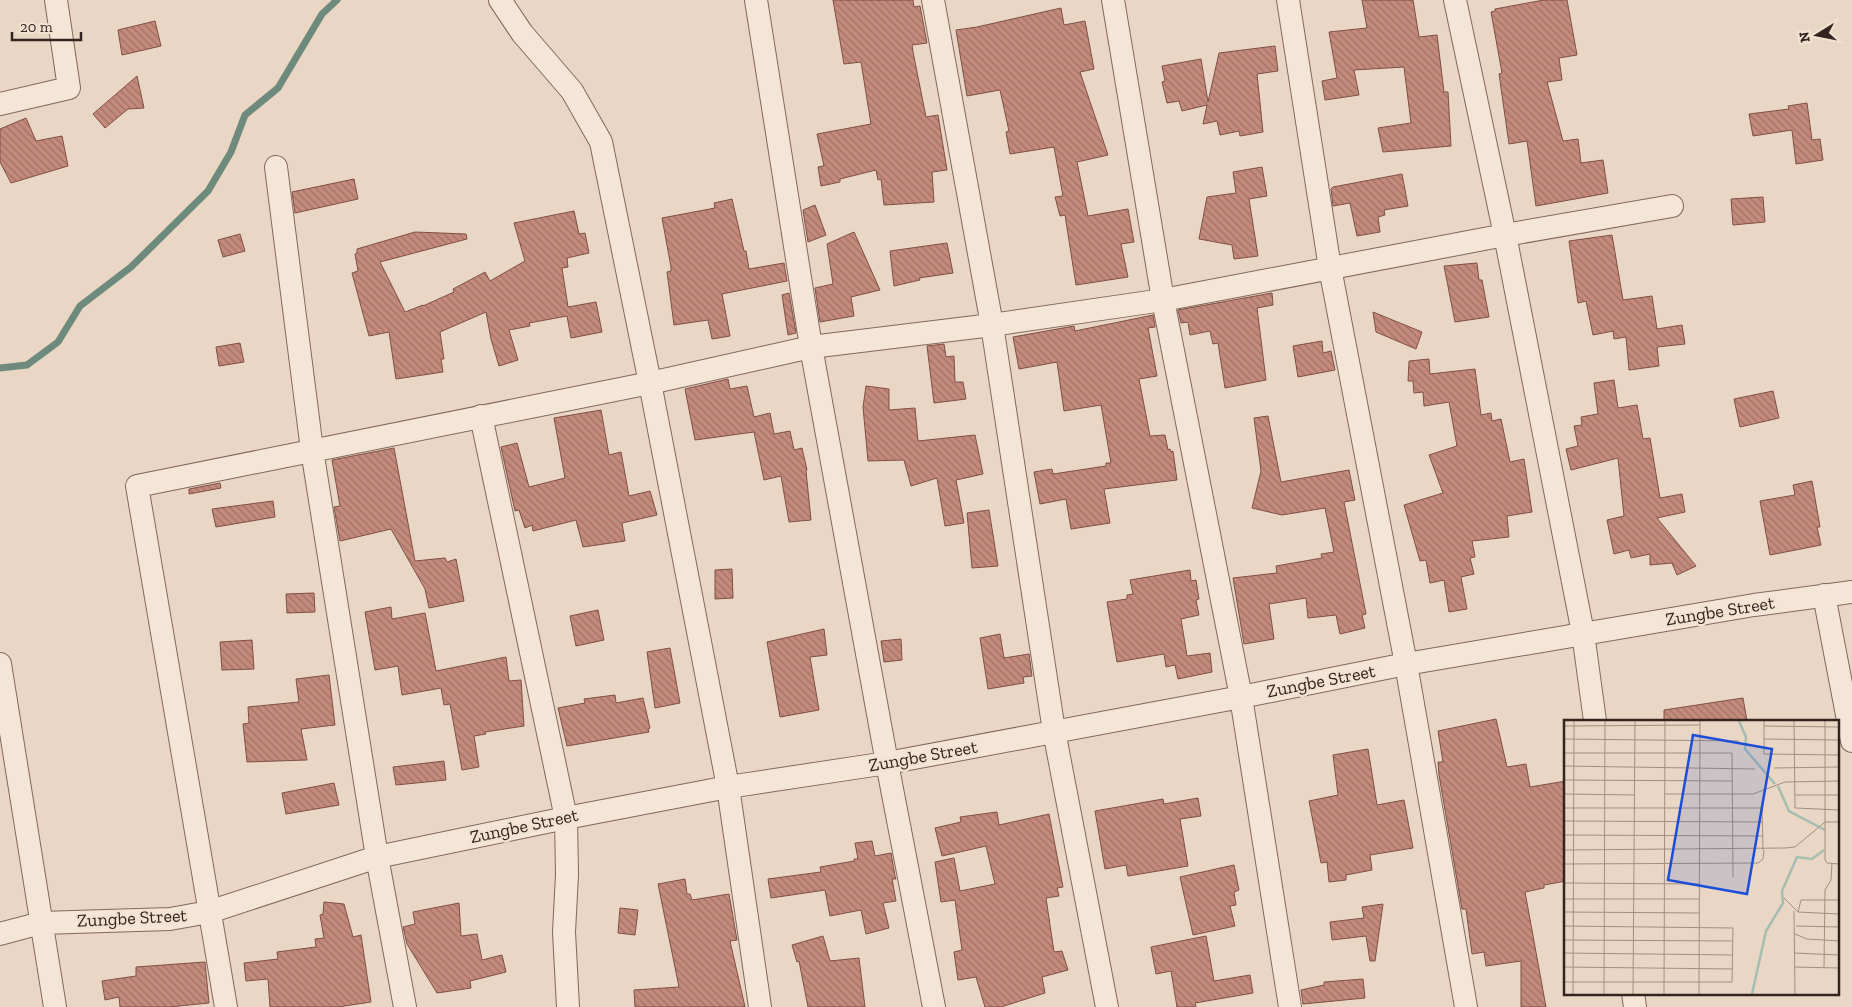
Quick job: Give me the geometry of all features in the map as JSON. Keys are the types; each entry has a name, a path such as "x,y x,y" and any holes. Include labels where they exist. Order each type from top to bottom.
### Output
{"street":[{"path":"0,104 70,88 56,0"},
{"path":"500,0 522,33 572,91 601,142 650,382 728,787 760,1007"},
{"path":"756,0 811,347 934,1007"},
{"path":"933,0 992,325 1054,731 1107,1007"},
{"path":"1113,0 1163,300 1241,697 1290,1007"},
{"path":"1288,0 1330,268 1406,664 1466,1007"},
{"path":"1455,0 1505,235 1583,634 1595,720"},
{"path":"276,167 312,450 377,857 405,1007"},
{"path":"226,1007 137,486 650,382 811,347 992,325 1163,300 1505,235 1672,206"},
{"path":"480,416 566,818 567,875 564,932 568,1007"},
{"name":"Zungbe Street","path":"0,934 41,923 170,919 209,912 377,857 566,818 728,787 888,763 1406,664 1754,605 1852,592"},
{"path":"1824,595 1852,742"},
{"path":"0,664 55,1007"},
{"path":"1633,994 1635,1007"}],"building":[{"path":"833,0 913,0 914,7 920,6 927,43 912,45 913,52 926,117 938,115 947,170 932,172 934,202 884,205 881,179 878,180 876,170 821,186 818,167 824,166 817,134 871,124 861,62 844,64"},
{"path":"1362,0 1413,0 1419,37 1437,35 1444,92 1448,92 1451,146 1383,152 1378,128 1411,123 1404,67 1354,70 1359,95 1325,100 1322,81 1337,78 1329,32 1367,28"},
{"path":"1544,0 1567,0 1577,55 1559,58 1562,80 1547,82 1563,141 1578,139 1581,163 1603,160 1608,193 1536,206 1527,141 1509,144 1499,74 1502,73 1491,12 1495,11 1495,9"},
{"path":"1061,8 1064,25 1085,21 1094,69 1080,72 1108,155 1077,162 1088,216 1128,209 1134,242 1121,244 1128,277 1076,285 1065,215 1060,216 1055,197 1063,196 1054,147 1010,154 1006,132 1009,131 1000,90 967,96 956,30"},
{"path":"155,21 161,46 122,55 118,30"},
{"path":"1275,46 1278,71 1257,74 1263,132 1240,136 1239,131 1220,135 1217,121 1203,124 1207,105 1182,111 1179,101 1167,103 1162,82 1165,81 1162,66 1201,59 1208,102 1219,53"},
{"path":"137,76 144,108 128,109 105,128 93,114"},
{"path":"1807,103 1812,140 1820,139 1823,160 1796,164 1792,130 1753,136 1749,114 1789,109 1788,106"},
{"path":"26,118 36,141 62,136 68,166 11,183 0,162 0,129"},
{"path":"1262,167 1267,196 1249,199 1258,256 1234,259 1232,245 1199,239 1207,197 1236,193 1233,172"},
{"path":"1402,174 1408,206 1384,210 1385,215 1378,217 1380,232 1357,236 1350,203 1333,206 1331,189 1333,187"},
{"path":"354,179 358,199 295,213 292,192"},
{"path":"1763,197 1765,222 1733,225 1731,199"},
{"path":"732,199 749,269 784,263 787,281 722,294 730,336 712,339 708,320 674,325 667,272 671,271 671,267 662,218 715,208 714,203"},
{"path":"815,205 826,235 808,242 803,210"},
{"path":"574,211 579,234 585,233 589,253 567,258 568,267 562,268 568,307 596,302 602,332 571,338 567,316 529,323 530,326 509,330 518,360 499,366 486,312 440,332 444,359 441,359 443,372 396,379 389,332 369,336 352,273 358,271 355,254 357,249 415,232 466,234 467,239 380,262 405,312 454,292 453,289 485,272 490,281 525,261 514,223"},
{"path":"854,232 880,290 851,297 854,316 820,322 815,288 833,284 827,244"},
{"path":"240,234 245,251 223,257 218,240"},
{"path":"1612,235 1623,300 1652,296 1657,329 1682,325 1685,344 1657,347 1659,366 1629,370 1626,337 1614,339 1613,331 1593,335 1586,301 1578,303 1569,241"},
{"path":"947,243 953,273 919,278 920,280 894,286 890,251"},
{"path":"1477,263 1479,280 1482,280 1489,317 1455,322 1444,266"},
{"path":"789,293 796,333 788,335 782,295"},
{"path":"1272,293 1273,305 1257,308 1266,380 1225,388 1218,343 1213,344 1210,331 1190,335 1188,322 1181,323 1178,310"},
{"path":"1373,312 1422,332 1416,349 1376,332"},
{"path":"1153,315 1155,327 1148,328 1157,376 1139,379 1150,436 1165,435 1168,450 1173,451 1177,480 1104,489 1110,523 1071,529 1066,499 1040,504 1034,472 1052,469 1053,474 1106,466 1106,463 1111,463 1101,405 1064,411 1057,362 1019,369 1013,337 1074,326 1075,331"},
{"path":"1322,341 1323,353 1331,351 1335,370 1298,377 1293,346"},
{"path":"240,343 244,362 219,366 216,347"},
{"path":"944,344 946,357 954,356 955,382 963,382 966,399 934,403 927,346"},
{"path":"1429,359 1430,374 1475,369 1481,415 1491,413 1492,421 1501,419 1510,462 1524,459 1532,512 1507,516 1509,537 1472,541 1475,557 1470,558 1474,574 1461,577 1467,609 1449,612 1444,580 1430,583 1426,560 1420,561 1404,505 1443,493 1429,455 1457,446 1449,402 1424,406 1423,392 1414,393 1413,381 1408,381 1409,361"},
{"path":"728,379 730,389 747,386 754,417 770,413 774,434 790,431 794,450 802,448 807,470 811,520 789,522 781,476 764,480 754,432 695,440 685,389"},
{"path":"1614,380 1618,408 1637,405 1643,439 1650,438 1660,498 1682,494 1685,512 1657,518 1696,566 1677,575 1672,563 1650,565 1650,554 1631,558 1629,550 1614,554 1607,520 1624,516 1618,458 1571,470 1566,449 1578,446 1574,426 1582,425 1581,417 1598,414 1594,383"},
{"path":"866,386 889,389 889,410 915,408 918,441 975,435 983,474 956,480 964,523 945,526 937,478 911,486 904,460 868,461 863,407"},
{"path":"1773,391 1779,418 1740,427 1734,399"},
{"path":"601,410 609,455 621,452 629,496 650,491 657,515 622,523 625,541 583,547 576,520 533,531 532,525 525,528 519,510 515,511 501,447 517,443 529,487 565,478 554,418"},
{"path":"1268,416 1281,482 1349,470 1355,500 1344,502 1366,614 1362,615 1365,628 1340,634 1336,615 1308,618 1306,598 1269,604 1274,639 1244,644 1233,578 1277,573 1276,566 1322,558 1321,554 1334,552 1325,508 1282,515 1252,508 1261,471 1254,418"},
{"path":"394,448 415,561 445,558 447,562 456,559 464,601 429,608 425,589 391,529 340,541 334,507 340,506 332,460"},
{"path":"1812,481 1820,527 1817,527 1821,545 1770,555 1760,501 1795,495 1793,485"},
{"path":"220,483 221,488 189,494 189,489"},
{"path":"273,501 275,517 216,527 212,509"},
{"path":"989,510 998,566 972,568 967,513"},
{"path":"732,569 733,598 715,599 715,570"},
{"path":"1190,570 1191,581 1196,580 1199,599 1196,600 1199,615 1181,619 1187,656 1210,653 1212,672 1178,679 1175,665 1166,667 1164,654 1117,662 1107,602 1127,599 1127,595 1133,594 1130,580"},
{"path":"314,593 315,612 287,613 286,594"},
{"path":"391,607 392,619 425,613 436,671 506,657 509,681 521,680 524,726 485,732 486,734 474,736 479,767 462,770 450,704 444,705 441,688 402,695 398,666 375,670 365,612"},
{"path":"598,610 604,640 576,646 570,616"},
{"path":"824,629 827,655 810,657 819,710 780,717 767,642"},
{"path":"1000,634 1004,658 1029,654 1032,676 1023,677 1024,683 988,689 980,638"},
{"path":"901,639 902,660 884,662 881,641"},
{"path":"252,640 254,669 222,670 220,642"},
{"path":"670,648 680,703 655,708 647,652"},
{"path":"329,675 335,725 301,729 307,760 247,762 243,724 249,723 248,707 299,702 296,679"},
{"path":"615,695 616,703 643,698 650,728 648,729 649,732 567,746 558,708 585,703 584,699"},
{"path":"1743,698 1747,720 1664,720 1664,710"},
{"path":"1496,719 1507,767 1526,764 1530,787 1564,781 1564,881 1544,885 1544,888 1525,892 1546,1007 1521,1007 1521,961 1486,966 1484,952 1472,954 1466,909 1462,909 1439,775 1438,762 1443,762 1438,731"},
{"path":"1368,749 1377,805 1404,800 1413,848 1370,855 1372,870 1346,875 1346,880 1329,882 1327,862 1321,863 1309,801 1338,795 1333,755"},
{"path":"444,761 446,780 396,785 393,767"},
{"path":"334,783 339,805 286,814 282,793"},
{"path":"1198,798 1201,816 1180,819 1188,866 1128,876 1126,865 1105,869 1095,811 1163,799 1164,804"},
{"path":"997,812 999,825 1049,814 1063,887 1057,888 1059,896 1046,898 1054,952 1062,951 1068,970 1042,977 1045,993 1001,1007 985,1007 976,977 958,980 954,952 962,950 955,900 941,902 935,862 954,858 960,891 995,884 986,846 942,856 935,828 961,822 960,817"},
{"path":"872,841 875,856 891,853 896,879 892,879 896,901 883,903 889,928 866,934 861,910 830,916 825,890 771,898 768,879 821,872 820,867 854,861 854,859 858,859 855,843"},
{"path":"1234,865 1239,890 1234,892 1236,905 1230,906 1235,926 1193,935 1180,877"},
{"path":"685,879 687,894 690,894 692,900 729,894 737,940 730,941 745,1007 635,1007 634,990 679,987 658,884"},
{"path":"324,902 344,904 353,937 361,935 371,1002 338,1007 270,1007 268,979 246,981 244,963 278,959 277,952 316,947 315,939 324,938 320,915 323,914"},
{"path":"459,903 461,936 477,934 482,960 502,955 506,972 470,981 471,988 437,993 407,944 403,927 415,924 413,912"},
{"path":"1383,904 1375,961 1370,961 1366,936 1332,940 1330,922 1364,918 1362,907"},
{"path":"620,908 638,910 635,935 618,933"},
{"path":"823,936 830,961 859,958 865,1007 808,1007 799,961 797,962 792,945"},
{"path":"1206,936 1214,981 1250,975 1253,993 1195,1003 1196,1007 1177,1007 1171,971 1156,974 1151,947"},
{"path":"205,962 209,1003 169,1007 120,1007 119,997 105,1000 102,981 136,976 136,967"},
{"path":"1363,979 1365,998 1303,1004 1301,990 1324,985 1324,982"}],"waterway":[{"path":"0,368 27,365 58,342 80,306 131,267 208,191 231,152 245,115 278,88 322,14 337,0"}]}
